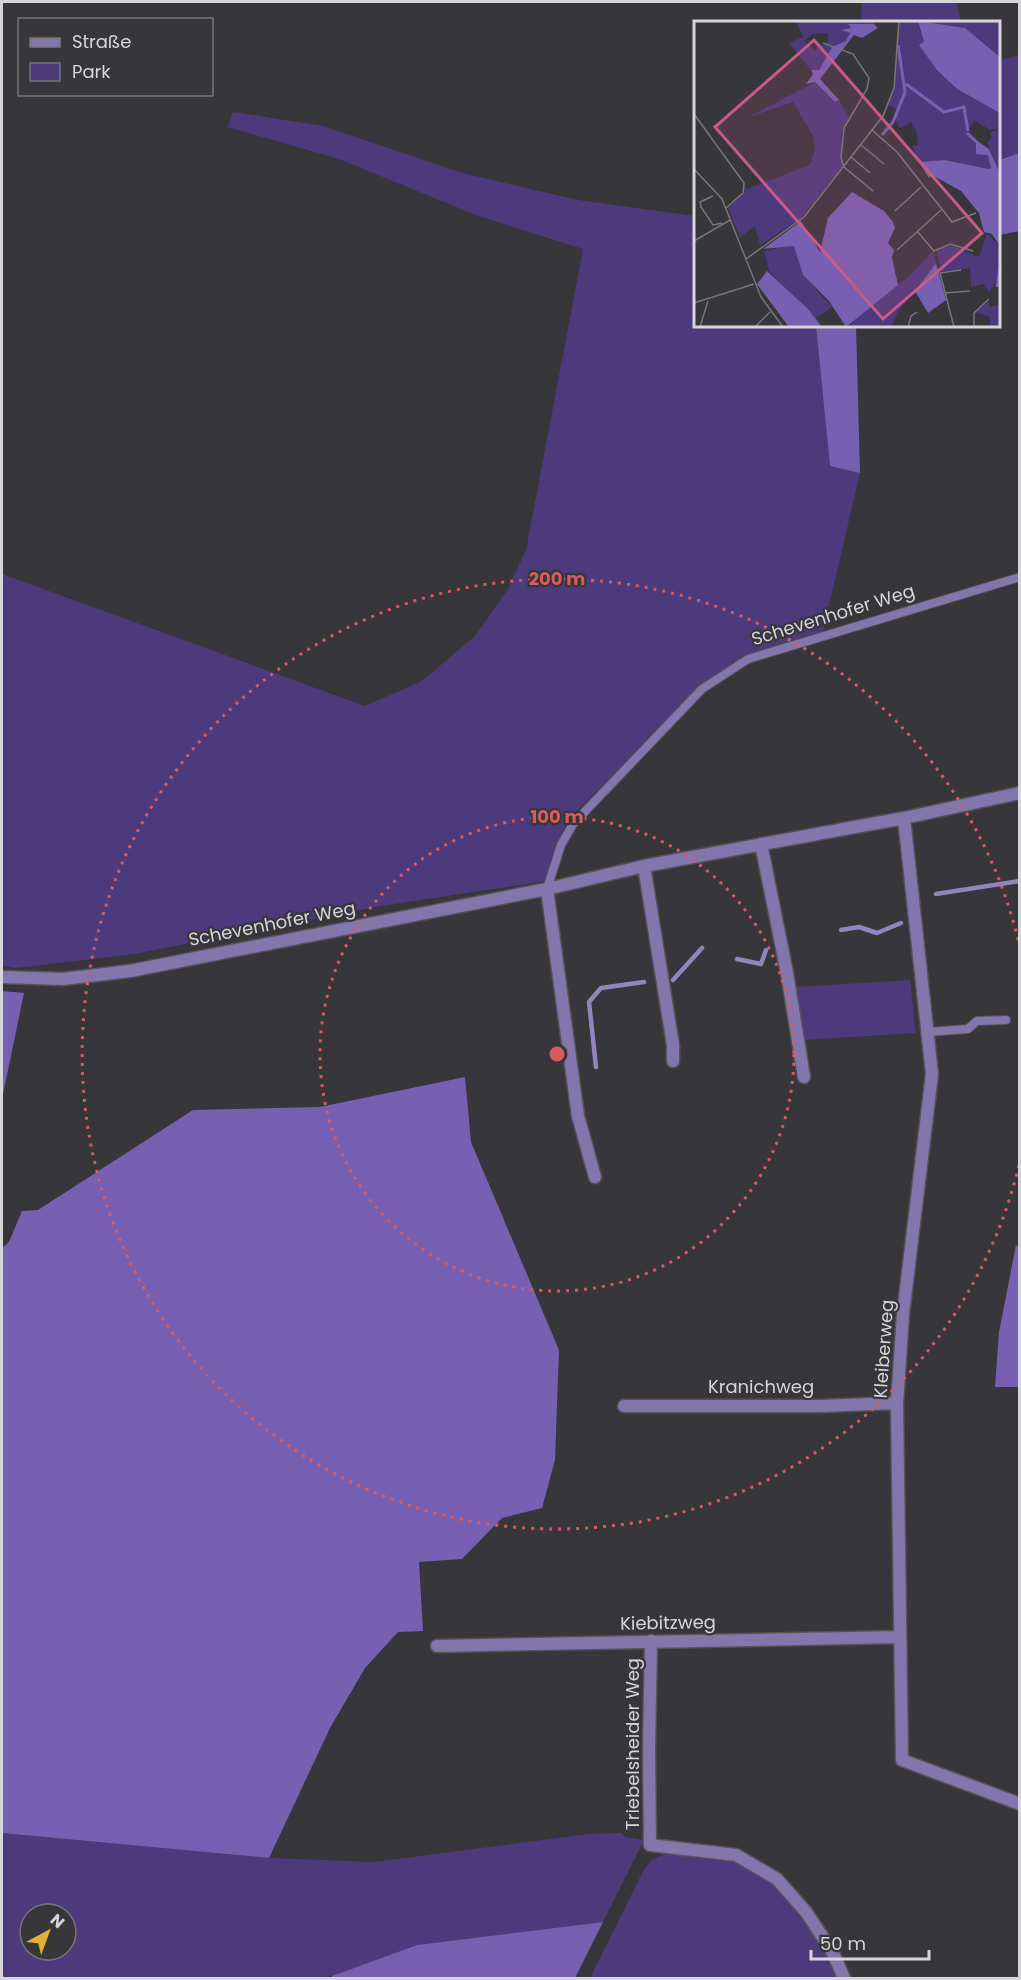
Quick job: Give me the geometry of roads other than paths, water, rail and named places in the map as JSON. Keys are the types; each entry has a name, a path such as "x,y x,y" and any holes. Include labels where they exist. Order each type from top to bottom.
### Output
{"street":[{"name":"Schevenhofer Weg","path":"2,977 63,979 130,970 547,889 644,866 904,818 1020,793"},
{"name":"Kleiberweg","path":"904,818 932,1074 903,1314 897,1403 902,1760 1020,1804"},
{"path":"761,844 787,973 804,1077"},
{"path":"644,866 672,1034 673,1061"},
{"name":"Schevenhofer Weg","path":"547,889 578,1116 595,1178"},
{"name":"Kranichweg","path":"624,1406 820,1406 897,1403"},
{"name":"Kiebitzweg","path":"437,1646 900,1637"},
{"name":"Triebelsheider Weg","path":"651,1641 650,1845 736,1855 777,1879 806,1912 832,1951 844,1978"}],"lane":[{"name":"Schevenhofer Weg","path":"547,889 561,845 573,824 702,689 748,659 1020,577"},
{"path":"928,1032 968,1029 978,1021 1006,1020"}],"waterway":[{"path":"936,894 1020,881"},
{"path":"841,930 859,927 877,933 901,923"},
{"path":"673,980 702,948"},
{"path":"737,959 761,964 766,950"},
{"path":"596,1067 589,1002 601,988 644,982"}]}
